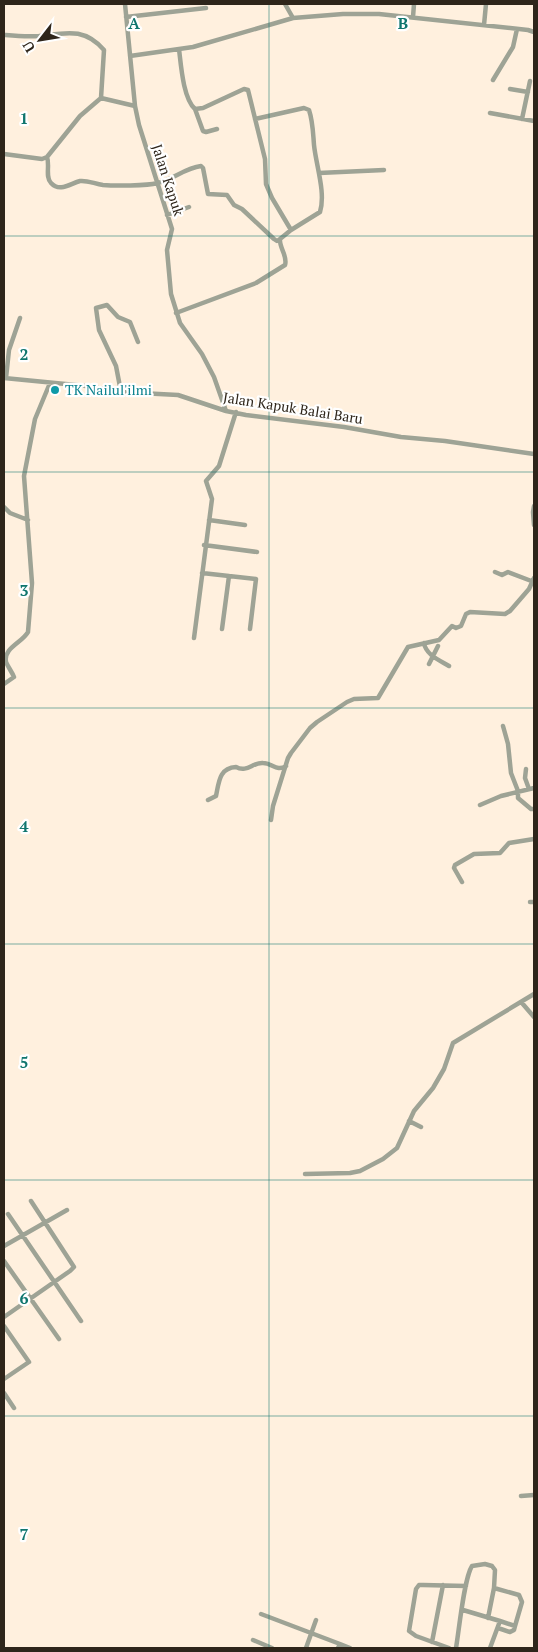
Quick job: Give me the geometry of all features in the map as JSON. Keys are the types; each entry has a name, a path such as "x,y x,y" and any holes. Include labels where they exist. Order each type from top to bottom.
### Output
{"street":[{"name":"Jalan Kapuk","path":"125,4 135,106 139,125 172,229 167,250 171,294 180,323 198,348 210,370 222,396 226,411"},
{"path":"285,4 293,18"},
{"path":"413,17 414,4"},
{"path":"484,25 486,4"},
{"path":"126,17 206,8"},
{"path":"130,56 179,49 293,18 343,14 379,14 413,17 534,32"},
{"path":"493,80 513,47 517,29"},
{"path":"4,35 38,36 75,32 96,41 104,50 101,98 80,116 47,157 42,159 4,154"},
{"path":"179,49 183,76 190,102 203,131 217,129"},
{"path":"522,119 530,80"},
{"path":"195,110 244,88 248,90 265,159 266,184 291,230"},
{"path":"510,89 528,92"},
{"path":"101,98 135,106"},
{"path":"47,157 50,183 55,186 68,187 81,180 103,185 157,183 197,167 202,167 208,194 227,195 234,205 242,209 278,241 291,230 320,212 322,206 314,147 313,120 309,110 304,108 256,119"},
{"path":"490,113 534,122"},
{"path":"319,173 384,170"},
{"path":"167,215 189,207"},
{"path":"176,313 256,283 285,265 286,259 280,239"},
{"path":"121,392 116,366 99,330 96,308 107,305 118,317 130,322 138,342"},
{"path":"5,378 9,350 20,318"},
{"name":"Jalan Kapuk Balai Baru","path":"5,378 86,386 121,392 178,395 226,411 344,427 401,437 446,441 534,454"},
{"path":"4,684 14,677 6,663 7,654 10,648 24,639 28,632 32,583 24,476 35,419 50,383"},
{"path":"194,638 204,545 212,499 206,481 219,466 236,412"},
{"path":"534,506 534,525"},
{"path":"4,507 10,514 28,520"},
{"path":"209,520 245,525"},
{"path":"204,545 257,552"},
{"path":"271,820 273,806 291,752 317,722 341,705 354,699 378,698 406,650 411,645 439,640 452,626 459,628 466,614 470,612 505,614 510,611 534,581 508,572 502,576 495,572"},
{"path":"202,573 256,579 250,629"},
{"path":"222,629 229,576"},
{"path":"424,643 425,648 432,656 449,666"},
{"path":"429,664 438,646"},
{"path":"503,726 508,744 511,773 518,791 518,798 530,809 534,809"},
{"path":"208,800 216,796 219,777 227,768 246,769 265,762 278,768 286,766"},
{"path":"480,805 494,798 532,788 525,778 526,769"},
{"path":"462,882 454,868 455,865 466,857 474,854 500,853 510,843 534,840"},
{"path":"304,1174 360,1171 397,1148 409,1120 420,1102 437,1082 444,1069 453,1043 534,994"},
{"path":"522,1003 534,1016"},
{"path":"409,1120 421,1127"},
{"path":"4,1317 73,1270 74,1264 31,1201"},
{"path":"4,1246 67,1210"},
{"path":"8,1214 81,1321"},
{"path":"4,1261 32,1298 59,1339"},
{"path":"4,1326 29,1362 4,1379"},
{"path":"4,1393 14,1408"},
{"path":"521,1496 534,1496"},
{"path":"456,1648 466,1586 472,1566 485,1564 491,1565 494,1568 494,1588 488,1618"},
{"path":"449,1648 413,1635 410,1631 414,1592 419,1585 466,1586"},
{"path":"432,1642 442,1585"},
{"path":"494,1588 517,1594 521,1596 522,1602 514,1630 510,1632 498,1628"},
{"path":"463,1610 515,1626"},
{"path":"261,1614 312,1633 339,1646 350,1648"},
{"path":"306,1648 316,1620"},
{"path":"490,1648 500,1621"},
{"path":"253,1640 272,1648"}],"place":[{"name":"TK Nailul'ilmi","path":"55,390"}]}
